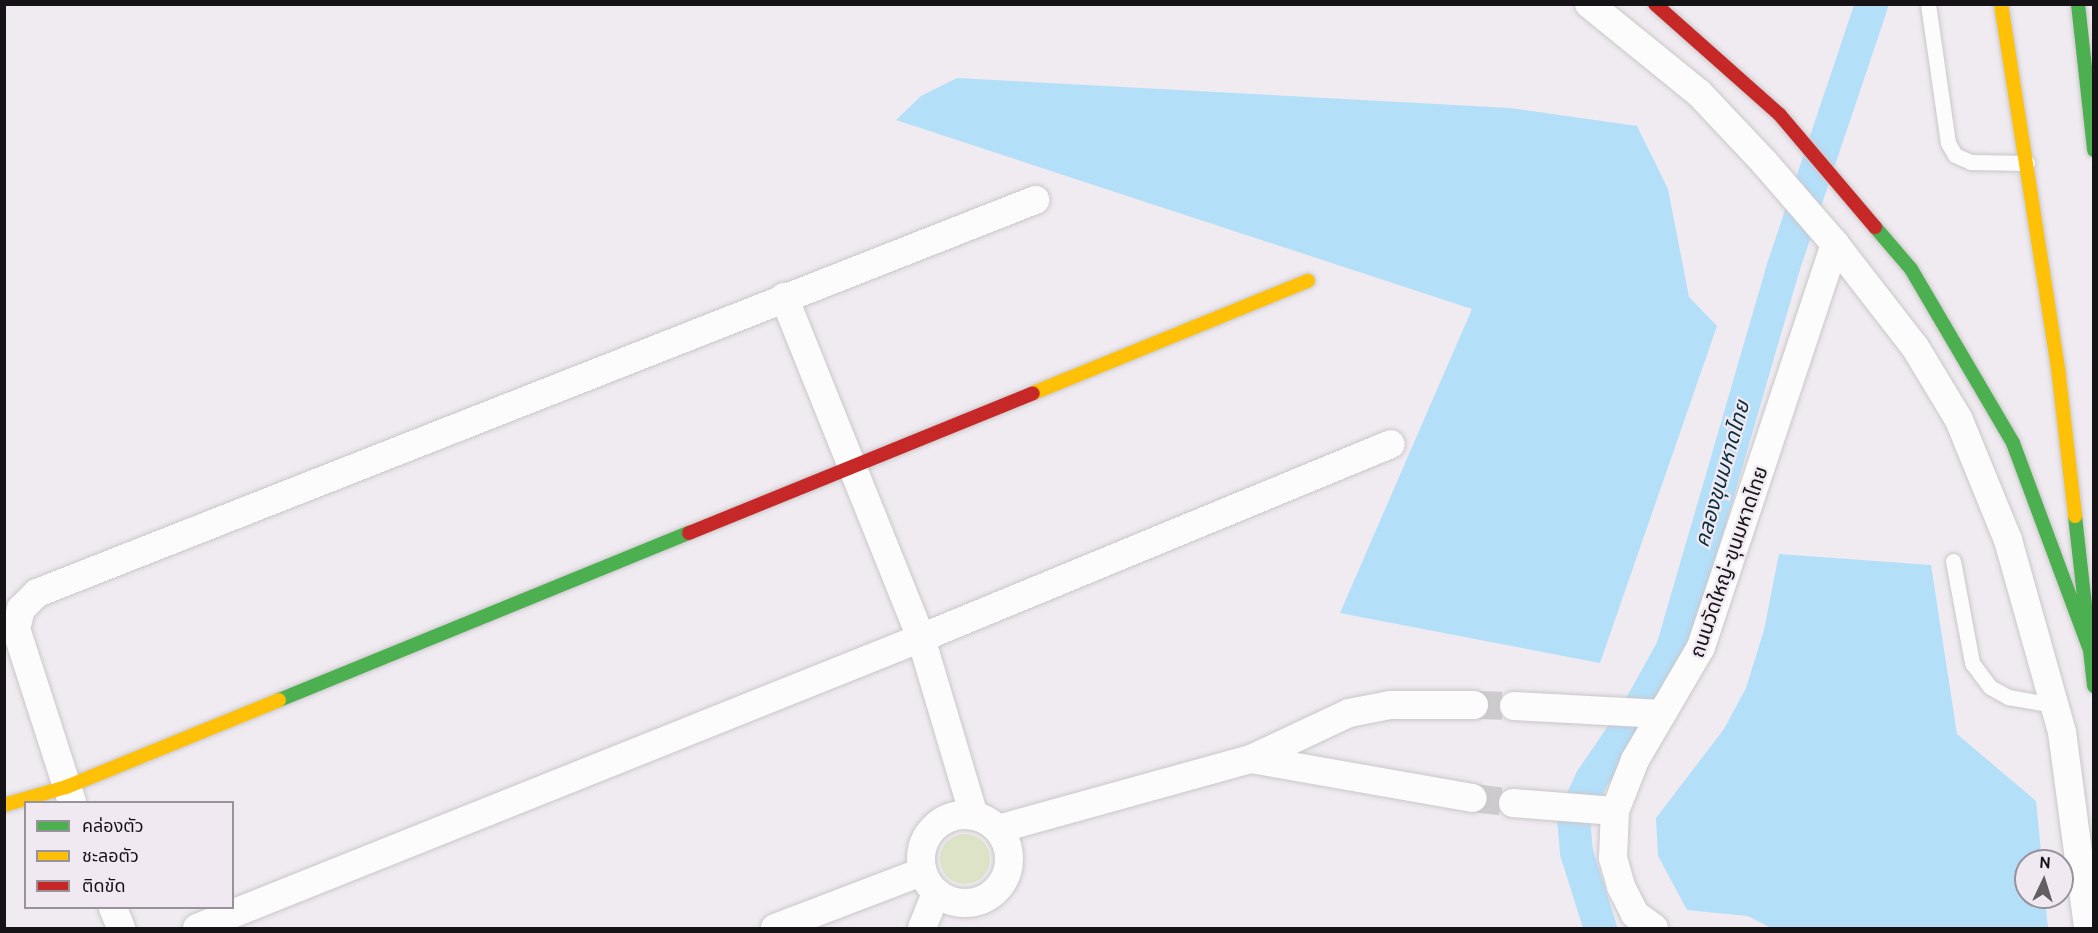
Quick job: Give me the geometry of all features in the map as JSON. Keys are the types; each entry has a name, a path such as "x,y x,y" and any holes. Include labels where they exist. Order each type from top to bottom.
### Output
{"main road":[{"path":"1655,4 1780,115 1911,269 2013,443 2090,647"},
{"path":"2001,4 2058,368 2094,686"},
{"path":"2078,4 2094,150"},
{"path":"30,801 69,795 854,464 1308,281"},
{"path":"4,805 24,802"}],"street":[{"path":"1589,4 1699,93 1764,162 1828,236 1915,346 1959,420 2008,540 2062,732 2088,928"},
{"path":"69,795 16,629 21,609 36,593 1035,200"},
{"name":"ถนนวัดใหญ่-ขุนมหาดไทย","path":"1654,928 1635,914 1621,886 1613,858 1605,810 1635,760 1652,714 1701,647 1828,236"},
{"path":"784,297 854,464 921,638 974,816"},
{"path":"197,928 921,638 1391,444"},
{"path":"998,829 1251,759 1349,713 1390,705 1474,705"},
{"path":"1514,706 1652,714"},
{"path":"1251,759 1473,798"},
{"path":"1522,804 1605,810"},
{"path":"922,928 929,883 922,846 936,824 961,815 974,816 998,829 1007,844 1010,860 997,890 984,900 967,904 950,902 929,883"},
{"path":"776,928 929,883"},
{"path":"113,909 121,928"}],"lane":[{"path":"1928,4 1948,143 1955,155 1971,162 2027,163"},
{"path":"1953,561 1972,663 1990,687 2008,697 2054,705"}],"green space":[{"path":"965,834 979,838 986,845 990,859 986,873 979,880 965,884 951,880 944,873 940,859 944,845 951,838"}],"water":[{"path":"957,78 1510,108 1637,126 1668,189 1689,297 1717,326 1600,663 1340,613 1472,309 896,120 921,96"},
{"path":"1779,554 1931,565 1957,734 2036,801 2041,849 2014,849 2014,909 2046,909 2048,928 1771,928 1748,916 1687,910 1658,856 1656,818 1724,729 1746,688 1764,630"}],"waterway":[{"name":"คลองขุนมหาดไทย","path":"1600,928 1576,852 1573,818 1591,779 1636,713 1672,648 1783,266 1871,4"}],"tunnel":[{"path":"1474,705 1514,706"},
{"path":"1473,798 1513,803"}],"traffic: fast":[{"path":"2078,4 2094,150"},
{"path":"1875,227 1911,269 2013,443 2089,647"},
{"path":"2075,516 2094,686"},
{"path":"279,700 689,533"}],"traffic: slow":[{"path":"2001,4 2058,368 2075,516"},
{"path":"1033,393 1308,281"},
{"path":"4,805 66,787 279,700"}],"traffic: jam":[{"path":"1655,4 1780,115 1875,227"},
{"path":"689,533 1033,393"}]}
